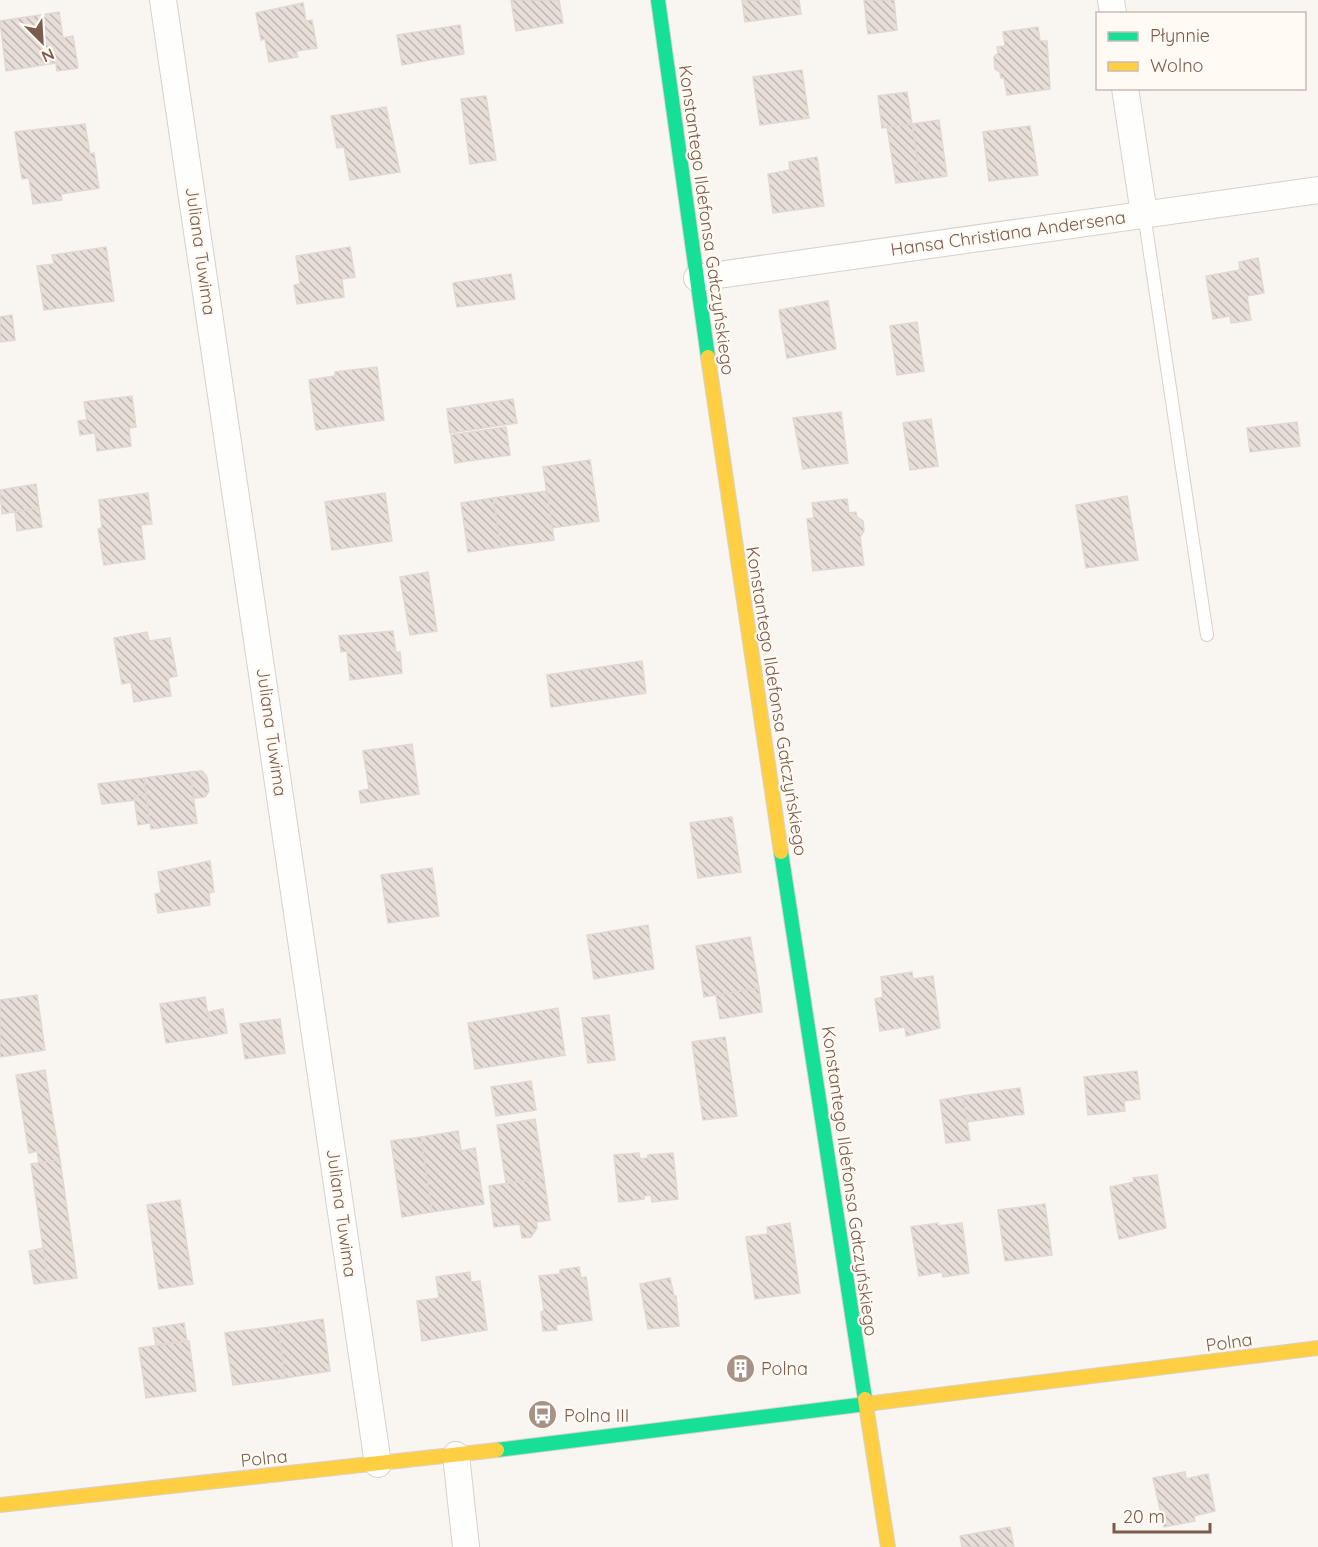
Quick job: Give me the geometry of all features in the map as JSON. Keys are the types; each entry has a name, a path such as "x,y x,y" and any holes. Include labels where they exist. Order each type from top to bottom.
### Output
{"street":[{"name":"Juliana Tuwima","path":"164,0 378,1464"},
{"name":"Konstantego Ildefonsa Gałczyńskiego","path":"658,0 738,570 790,896 888,1547"},
{"path":"1125,90 1144,214"},
{"name":"Hansa Christiana Andersena","path":"697,278 1318,190"},
{"name":"Polna","path":"0,1505 456,1455 1318,1348"},
{"path":"456,1455 466,1547"}],"lane":[{"path":"1144,214 1207,635"}],"building":[{"path":"511,0 559,0 563,23 516,31"},
{"path":"742,0 799,0 801,14 745,22"},
{"path":"864,0 894,0 897,30 868,34"},
{"path":"303,3 306,21 312,20 317,48 296,51 298,57 269,62 265,39 261,40 256,13"},
{"path":"59,12 63,38 73,36 78,68 57,71 56,63 6,71 0,21"},
{"path":"460,25 464,54 402,65 397,35"},
{"path":"1038,27 1040,41 1047,41 1050,89 1007,95 1004,78 1001,78 1000,72 995,69 994,57 998,53 997,47 1005,46 1003,32"},
{"path":"802,70 809,118 760,125 753,77"},
{"path":"907,92 912,124 882,128 878,96"},
{"path":"486,96 496,160 470,164 461,99"},
{"path":"386,107 400,172 350,180 344,147 337,148 331,116"},
{"path":"939,120 947,176 920,180 912,124"},
{"path":"85,124 90,154 94,153 99,188 61,194 62,200 33,204 29,178 22,179 15,132"},
{"path":"912,124 920,180 896,183 887,127"},
{"path":"1030,126 1038,175 989,181 983,132"},
{"path":"817,157 824,206 773,213 768,174 790,170 789,162"},
{"path":"106,247 114,301 44,310 37,266 54,264 52,255"},
{"path":"350,247 355,277 342,279 344,297 297,304 294,285 300,284 296,256"},
{"path":"1258,258 1264,293 1247,296 1251,320 1231,323 1230,316 1213,319 1206,276 1240,270 1239,262"},
{"path":"511,274 515,299 457,307 453,283"},
{"path":"828,301 836,349 787,358 779,310"},
{"path":"12,315 15,340 0,342 0,317"},
{"path":"917,322 924,371 897,375 890,326"},
{"path":"377,367 384,420 316,430 309,380 335,376 335,372"},
{"path":"132,396 136,427 129,428 131,446 97,451 95,433 80,435 78,421 87,420 84,402"},
{"path":"513,399 517,423 450,433 447,409"},
{"path":"841,412 848,463 803,469 793,418"},
{"path":"931,419 938,466 910,470 903,423"},
{"path":"1297,422 1300,446 1250,452 1247,428"},
{"path":"506,427 510,455 455,463 451,435"},
{"path":"590,460 599,521 552,528 543,467"},
{"path":"36,484 39,508 2,514 0,490"},
{"path":"547,491 554,540 501,547 493,498"},
{"path":"148,493 152,524 141,525 145,559 104,565 98,529 102,528 99,500"},
{"path":"385,493 392,541 332,550 325,502"},
{"path":"1127,496 1138,560 1086,568 1076,505"},
{"path":"493,498 501,547 468,552 461,503"},
{"path":"847,499 849,513 856,512 857,517 863,521 864,531 860,537 864,565 813,571 807,519 814,518 812,503"},
{"path":"39,508 42,527 17,531 15,512"},
{"path":"428,572 437,631 410,635 400,577"},
{"path":"393,631 396,653 400,652 402,673 350,680 347,651 341,652 339,636"},
{"path":"147,632 149,641 170,638 177,676 168,678 171,696 134,702 131,682 122,684 114,638"},
{"path":"642,661 646,693 551,707 547,675"},
{"path":"412,744 419,794 361,803 359,791 369,789 363,751"},
{"path":"202,771 207,777 209,791 205,797 194,798 190,772"},
{"path":"190,772 197,823 151,829 144,778"},
{"path":"144,778 146,794 134,796 135,800 102,804 98,784"},
{"path":"146,794 150,823 138,825 134,796"},
{"path":"732,817 741,872 698,878 690,823"},
{"path":"210,861 214,892 209,893 210,905 158,913 155,894 161,893 158,872"},
{"path":"432,868 439,916 388,923 381,875"},
{"path":"648,925 654,969 594,979 587,935"},
{"path":"750,937 759,988 704,997 696,946"},
{"path":"912,972 913,979 933,976 940,1028 906,1036 905,1027 880,1031 875,999 883,997 881,977"},
{"path":"759,988 762,1012 720,1019 716,995"},
{"path":"37,995 45,1050 0,1057 0,1000"},
{"path":"205,997 211,1036 166,1043 160,1004"},
{"path":"558,1008 565,1055 475,1069 468,1023"},
{"path":"223,1009 227,1033 211,1036 208,1012"},
{"path":"609,1015 615,1060 588,1063 582,1018"},
{"path":"280,1019 285,1053 245,1059 240,1024"},
{"path":"725,1037 737,1116 703,1120 692,1042"},
{"path":"45,1070 60,1160 39,1163 37,1151 29,1153 16,1075"},
{"path":"1137,1071 1140,1099 1124,1101 1125,1111 1088,1115 1084,1077"},
{"path":"531,1081 536,1110 496,1116 491,1087"},
{"path":"1020,1088 1024,1114 967,1122 963,1096"},
{"path":"963,1096 970,1140 946,1143 940,1100"},
{"path":"535,1119 544,1178 506,1183 497,1125"},
{"path":"458,1131 461,1151 475,1148 484,1204 432,1212 421,1137"},
{"path":"421,1137 432,1212 402,1217 391,1141"},
{"path":"639,1153 640,1159 648,1158 648,1155 673,1153 678,1199 652,1202 651,1195 644,1196 644,1199 619,1202 614,1155"},
{"path":"60,1160 77,1278 48,1282 31,1164"},
{"path":"1157,1175 1166,1228 1119,1239 1110,1187 1134,1182 1133,1178"},
{"path":"544,1178 550,1220 536,1222 537,1228 531,1237 522,1238 520,1224 494,1227 489,1186"},
{"path":"180,1200 193,1284 159,1289 147,1205"},
{"path":"1045,1204 1052,1255 1005,1261 998,1210"},
{"path":"790,1223 800,1293 755,1299 746,1237 768,1234 767,1227"},
{"path":"938,1223 938,1226 962,1223 969,1273 943,1277 942,1272 919,1276 911,1227"},
{"path":"43,1248 48,1282 34,1284 29,1251"},
{"path":"579,1267 581,1278 586,1277 592,1320 556,1325 557,1330 543,1331 541,1312 544,1311 539,1276 560,1274 560,1270"},
{"path":"470,1272 471,1282 480,1281 487,1330 422,1341 417,1301 439,1298 436,1277"},
{"path":"670,1278 674,1296 676,1296 679,1326 648,1329 640,1284"},
{"path":"323,1319 330,1371 285,1378 278,1326"},
{"path":"184,1323 187,1341 156,1345 153,1328"},
{"path":"278,1326 285,1378 233,1385 225,1333"},
{"path":"189,1341 196,1391 146,1398 139,1348"},
{"name":"Polna","path":"747,1361 748,1373 733,1375 732,1362"},
{"path":"1185,1472 1186,1479 1208,1474 1215,1511 1194,1516 1195,1521 1164,1527 1153,1478"},
{"path":"1010,1527 1014,1547 962,1547 960,1536"}],"traffic: fast":[{"path":"658,0 708,357"},
{"path":"781,852 865,1399"},
{"path":"497,1450 874,1403"}],"traffic: slow":[{"path":"708,357 781,852"},
{"path":"874,1403 1318,1348"},
{"path":"865,1399 888,1547"},
{"path":"0,1505 497,1450"}],"place":[{"name":"Polna","path":"740,1368"},
{"name":"Polna III","path":"543,1415"}]}
